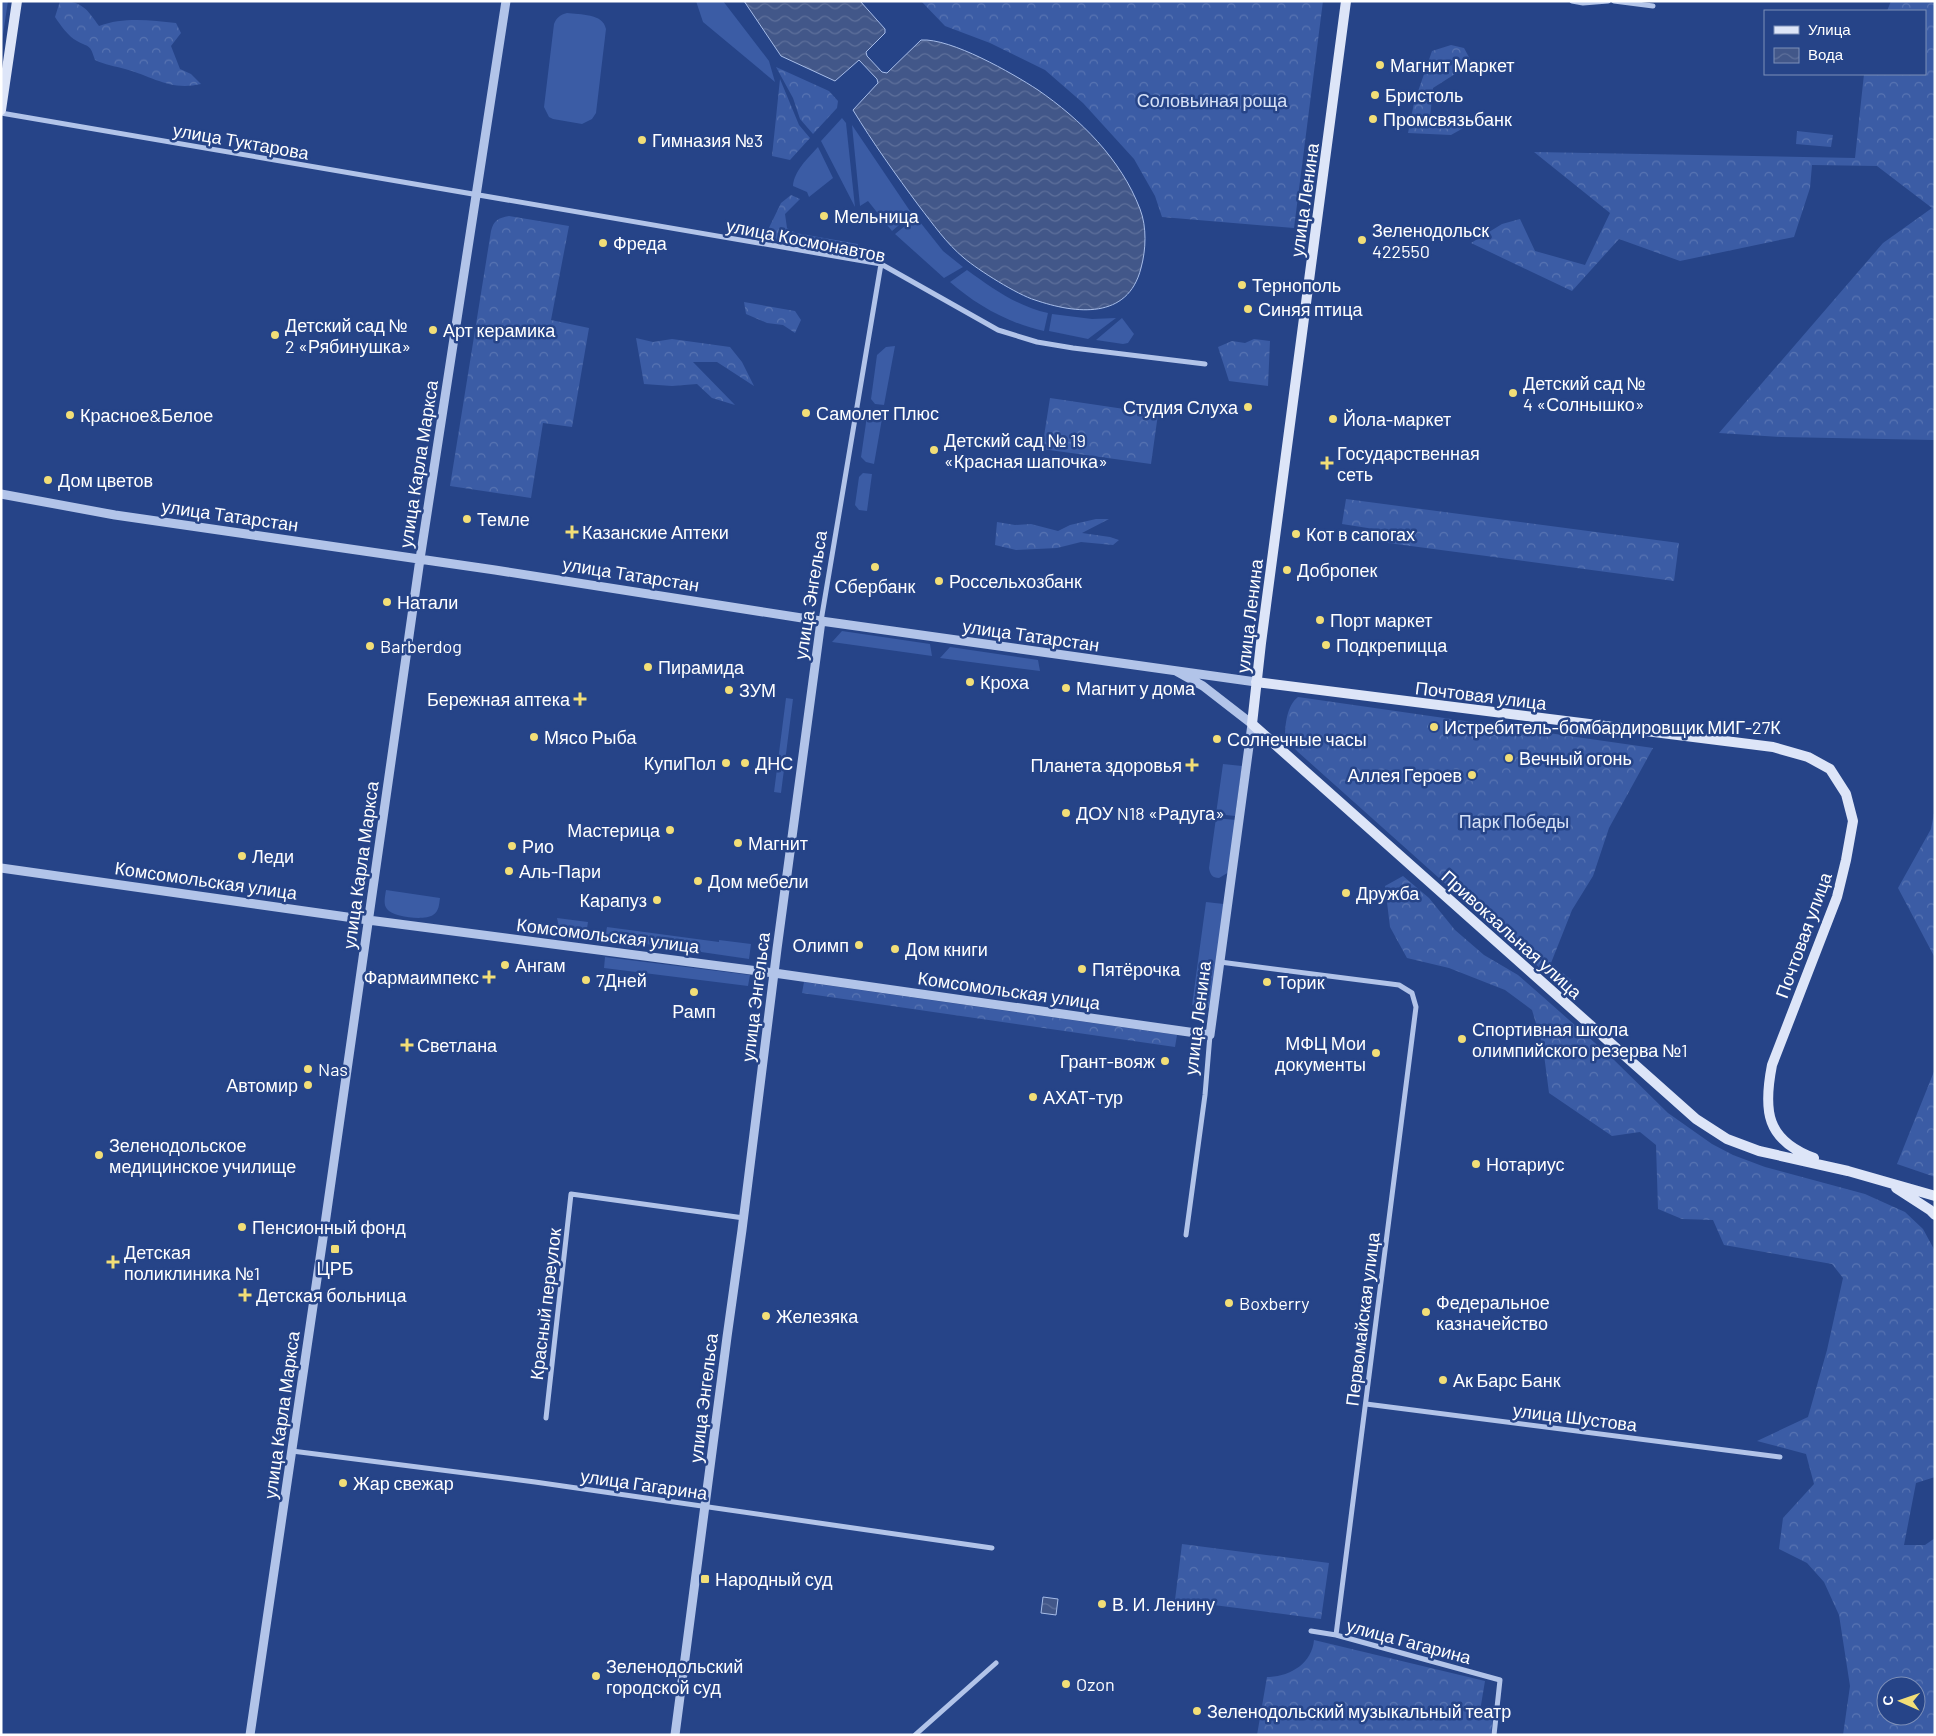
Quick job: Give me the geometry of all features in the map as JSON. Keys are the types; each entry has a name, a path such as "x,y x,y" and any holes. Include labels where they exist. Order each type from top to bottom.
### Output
{"main road":[{"path":"1,112 4,68 17,1"},
{"name":"улица Ленина","path":"1252,724 1346,1"},
{"name":"Почтовая улица","path":"1256,682 1773,748 1808,756 1830,770 1846,794 1852,821 1846,860 1837,897 1772,1065 1767,1091 1769,1119 1779,1136 1798,1152 1848,1171"},
{"name":"Привокзальная улица","path":"1252,724 1696,1119 1727,1140 1759,1151 1848,1171"},
{"path":"1848,1171 1935,1196"},
{"path":"1884,1181 1910,1196 1935,1215"}],"street":[{"name":"улица Карла Маркса","path":"250,1735 420,559 506,1"},
{"path":"1572,1 1583,3 1608,1"},
{"path":"1614,1 1654,6"},
{"name":"улица Туктарова","path":"1,112 476,196"},
{"name":"улица Космонавтов","path":"476,196 881,264 998,330 1029,340 1073,348 1205,364"},
{"name":"улица Энгельса","path":"675,1735 821,621 881,264"},
{"name":"улица Татарстан","path":"1,494 115,515 420,559 821,621 1256,682"},
{"path":"1176,671 1203,686 1252,724"},
{"name":"улица Ленина","path":"1186,1235 1205,1095 1210,1036 1252,724"},
{"name":"Комсомольская улица","path":"1,868 368,920 774,973 1210,1036"},
{"name":"Первомайская улица","path":"1220,962 1399,985 1412,993 1416,1007 1336,1635"},
{"name":"Красный переулок","path":"546,1418 572,1194 744,1218"},
{"name":"улица Шустова","path":"1366,1404 1780,1457"},
{"name":"улица Гагарина","path":"292,1451 992,1548"},
{"name":"улица Гагарина","path":"1311,1631 1336,1635 1500,1680 1494,1735"},
{"path":"915,1735 996,1663"}],"green space":[{"path":"1,1 8,1 1,48"},
{"path":"60,1 79,4 99,26 127,20 176,23 181,33 171,46 180,69 191,74 201,84 180,86 162,82 95,60 89,47 71,36 55,17"},
{"path":"696,1 723,1 769,61 775,82 703,22"},
{"name":"Соловьиная роща","path":"921,1 1323,1 1294,228 1162,217 1155,196 1134,159 1083,103 1045,70 990,43 945,26"},
{"path":"1891,1 1935,1 1935,440 1781,437 1719,433 1883,243 1932,208 1877,166 1812,165 1810,188 1794,237 1680,261 1619,239 1572,291 1471,243 1502,224 1520,219 1535,251 1585,265 1610,213 1534,152 1855,158 1864,75 1926,75 1926,10 1887,10"},
{"path":"567,13 596,17 604,24 606,29 596,113 592,119 582,124 553,119 549,117 544,107 554,24 559,17"},
{"path":"1451,45 1464,48 1470,59 1455,74 1433,88 1430,118 1467,126 1451,135 1408,133 1414,103 1432,51"},
{"path":"776,67 829,91 838,101 837,108 813,134 800,119 793,98"},
{"path":"780,79 799,125 810,138 790,160 772,156"},
{"path":"842,118 846,123 855,207 821,141"},
{"path":"852,125 912,214 892,231 868,201 860,206"},
{"path":"1797,131 1833,135 1831,147 1796,144"},
{"path":"818,147 833,178 809,197 807,192 793,186 794,180 802,165"},
{"path":"791,195 800,199 785,214 787,228 796,233 858,244 858,251 848,254 764,238 781,203"},
{"path":"509,216 569,226 551,320 589,328 572,427 543,423 531,498 450,486 491,231 497,220"},
{"path":"916,217 943,251 963,267 944,278 895,234"},
{"path":"967,270 1016,302 1048,313 1044,331 1019,324 982,306 950,282"},
{"path":"744,302 795,311 801,320 795,333 783,325 767,323 746,314"},
{"path":"1052,314 1092,319 1116,318 1088,339 1049,331"},
{"path":"1122,318 1134,334 1128,343 1096,340"},
{"path":"636,338 653,342 672,339 730,347 742,362 754,386 717,362 693,362 735,405 712,398 697,384 672,386 644,384"},
{"path":"1254,339 1270,341 1268,386 1229,381 1218,347 1232,341 1245,343"},
{"path":"895,346 884,405 875,404 871,399 877,355 886,347"},
{"path":"1050,398 1158,414 1151,464 1042,449"},
{"path":"872,412 883,413 874,464 866,462 861,457 867,416"},
{"path":"863,473 872,474 867,511 859,510 855,505 859,477"},
{"path":"1346,499 1679,543 1674,581 1373,541 1374,529 1342,524"},
{"path":"1096,519 1109,519 1082,533 1119,540 1113,545 1081,542 1057,548 1016,550 995,545 997,522 1015,525 1031,524 1058,531 1070,525"},
{"path":"842,631 930,644 932,656 832,642"},
{"path":"950,647 1038,660 1040,671 940,658"},
{"name":"Парк Победы","path":"1298,697 1653,748 1609,828 1593,876 1572,910 1551,963 1571,980 1565,994 1552,979 1298,752 1285,738 1289,710"},
{"path":"786,698 793,699 781,793 774,792"},
{"path":"1223,764 1242,766 1235,816 1216,814"},
{"path":"1935,808 1935,958 1898,888 1931,829"},
{"path":"1216,818 1236,820 1229,872 1219,878 1212,875 1209,868"},
{"path":"1403,876 1429,898 1455,930 1484,955 1518,975 1612,1058 1668,1113 1712,1144 1733,1155 1765,1167 1865,1194 1905,1212 1923,1229 1935,1251 1935,1477 1916,1483 1904,1545 1925,1545 1935,1538 1935,1735 1843,1735 1850,1686 1839,1615 1824,1582 1807,1563 1779,1549 1783,1518 1814,1484 1806,1454 1757,1441 1808,1417 1827,1350 1843,1278 1832,1264 1724,1245 1713,1220 1682,1219 1658,1209 1656,1145 1640,1132 1612,1136 1549,1093 1543,1047 1532,1010 1505,990 1449,968 1407,958 1390,927 1385,886"},
{"path":"386,890 440,898 438,908 433,915 423,918 395,914 390,912 385,905"},
{"path":"1206,902 1224,904 1210,1008 1192,1005"},
{"path":"557,918 588,922 586,935 560,932"},
{"path":"607,927 719,942 719,940 751,944 749,959 605,938"},
{"path":"605,957 750,975 748,986 604,968"},
{"path":"804,982 1177,1035 1175,1047 802,993"},
{"path":"1935,1069 1935,1177 1897,1164"},
{"path":"1182,1544 1329,1563 1321,1619 1175,1600"},
{"path":"1314,1640 1485,1681 1479,1717 1493,1718 1491,1735 1257,1735 1267,1677 1283,1675 1298,1668 1309,1656"}],"water":[{"path":"744,1 860,1 885,29 885,33 866,52 867,56 882,72 887,73 921,40 934,41 964,50 997,66 1054,101 1084,127 1110,157 1122,173 1140,209 1145,231 1144,254 1134,285 1125,297 1113,305 1098,309 1083,310 1051,305 1019,293 998,282 970,263 951,246 929,220 885,159 853,110 878,83 877,79 859,60 835,81 781,56"},
{"path":"1043,1597 1058,1599 1056,1615 1041,1613"}],"place":[{"name":"Магнит Маркет","path":"1380,65"},
{"name":"Бристоль","path":"1375,95"},
{"name":"Промсвязьбанк","path":"1373,119"},
{"name":"Гимназия №3","path":"642,140"},
{"name":"Мельница","path":"824,216"},
{"name":"Зеленодольск 422550","path":"1362,240"},
{"name":"Фреда","path":"603,243"},
{"name":"Тернополь","path":"1242,285"},
{"name":"Синяя птица","path":"1248,309"},
{"name":"Арт керамика","path":"433,330"},
{"name":"Детский сад № 2 «Рябинушка»","path":"275,335"},
{"name":"Детский сад № 4 «Солнышко»","path":"1513,393"},
{"name":"Студия Слуха","path":"1248,407"},
{"name":"Самолет Плюс","path":"806,413"},
{"name":"Красное&Белое","path":"70,415"},
{"name":"Йола-маркет","path":"1333,419"},
{"name":"Детский сад № 19 «Красная шапочка»","path":"934,450"},
{"name":"Государственная сеть","path":"1327,463"},
{"name":"Дом цветов","path":"48,480"},
{"name":"Темле","path":"467,519"},
{"name":"Казанские Аптеки","path":"572,532"},
{"name":"Кот в сапогах","path":"1296,534"},
{"name":"Сбербанк","path":"875,567"},
{"name":"Добропек","path":"1287,570"},
{"name":"Россельхозбанк","path":"939,581"},
{"name":"Натали","path":"387,602"},
{"name":"Порт маркет","path":"1320,620"},
{"name":"Подкрепицца","path":"1326,645"},
{"name":"Barberdog","path":"370,646"},
{"name":"Пирамида","path":"648,667"},
{"name":"Кроха","path":"970,682"},
{"name":"Магнит у дома","path":"1066,688"},
{"name":"ЗУМ","path":"729,690"},
{"name":"Бережная аптека","path":"580,699"},
{"name":"Истребитель-бомбардировщик МИГ-27К","path":"1434,727"},
{"name":"Мясо Рыба","path":"534,737"},
{"name":"Солнечные часы","path":"1217,739"},
{"name":"Вечный огонь","path":"1509,758"},
{"name":"КупиПол","path":"726,763"},
{"name":"ДНС","path":"745,763"},
{"name":"Планета здоровья","path":"1192,765"},
{"name":"Аллея Героев","path":"1472,775"},
{"name":"ДОУ N18 «Радуга»","path":"1066,813"},
{"name":"Мастерица","path":"670,830"},
{"name":"Магнит","path":"738,843"},
{"name":"Рио","path":"512,846"},
{"name":"Леди","path":"242,856"},
{"name":"Аль-Пари","path":"509,871"},
{"name":"Дом мебели","path":"698,881"},
{"name":"Дружба","path":"1346,893"},
{"name":"Карапуз","path":"657,900"},
{"name":"Олимп","path":"859,945"},
{"name":"Дом книги","path":"895,949"},
{"name":"Ангам","path":"505,965"},
{"name":"Пятёрочка","path":"1082,969"},
{"name":"Фармаимпекс","path":"489,977"},
{"name":"7Дней","path":"586,980"},
{"name":"Торик","path":"1267,982"},
{"name":"Рамп","path":"694,992"},
{"name":"Спортивная школа олимпийского резерва №1","path":"1462,1039"},
{"name":"Светлана","path":"407,1045"},
{"name":"МФЦ Мои документы","path":"1376,1053"},
{"name":"Грант-вояж","path":"1165,1061"},
{"name":"Nas","path":"308,1069"},
{"name":"Автомир","path":"308,1085"},
{"name":"АХАТ-тур","path":"1033,1097"},
{"name":"Зеленодольское медицинское училище","path":"99,1155"},
{"name":"Нотариус","path":"1476,1164"},
{"name":"Пенсионный фонд","path":"242,1227"},
{"name":"ЦРБ","path":"335,1249"},
{"name":"Детская поликлиника №1","path":"113,1262"},
{"name":"Детская больница","path":"245,1295"},
{"name":"Boxberry","path":"1229,1303"},
{"name":"Федеральное казначейство","path":"1426,1312"},
{"name":"Железяка","path":"766,1316"},
{"name":"Ак Барс Банк","path":"1443,1380"},
{"name":"Жар свежар","path":"343,1483"},
{"name":"Народный суд","path":"705,1579"},
{"name":"В. И. Ленину","path":"1102,1604"},
{"name":"Зеленодольский городской суд","path":"596,1676"},
{"name":"Ozon","path":"1066,1684"},
{"name":"Зеленодольский музыкальный театр","path":"1197,1711"}]}
